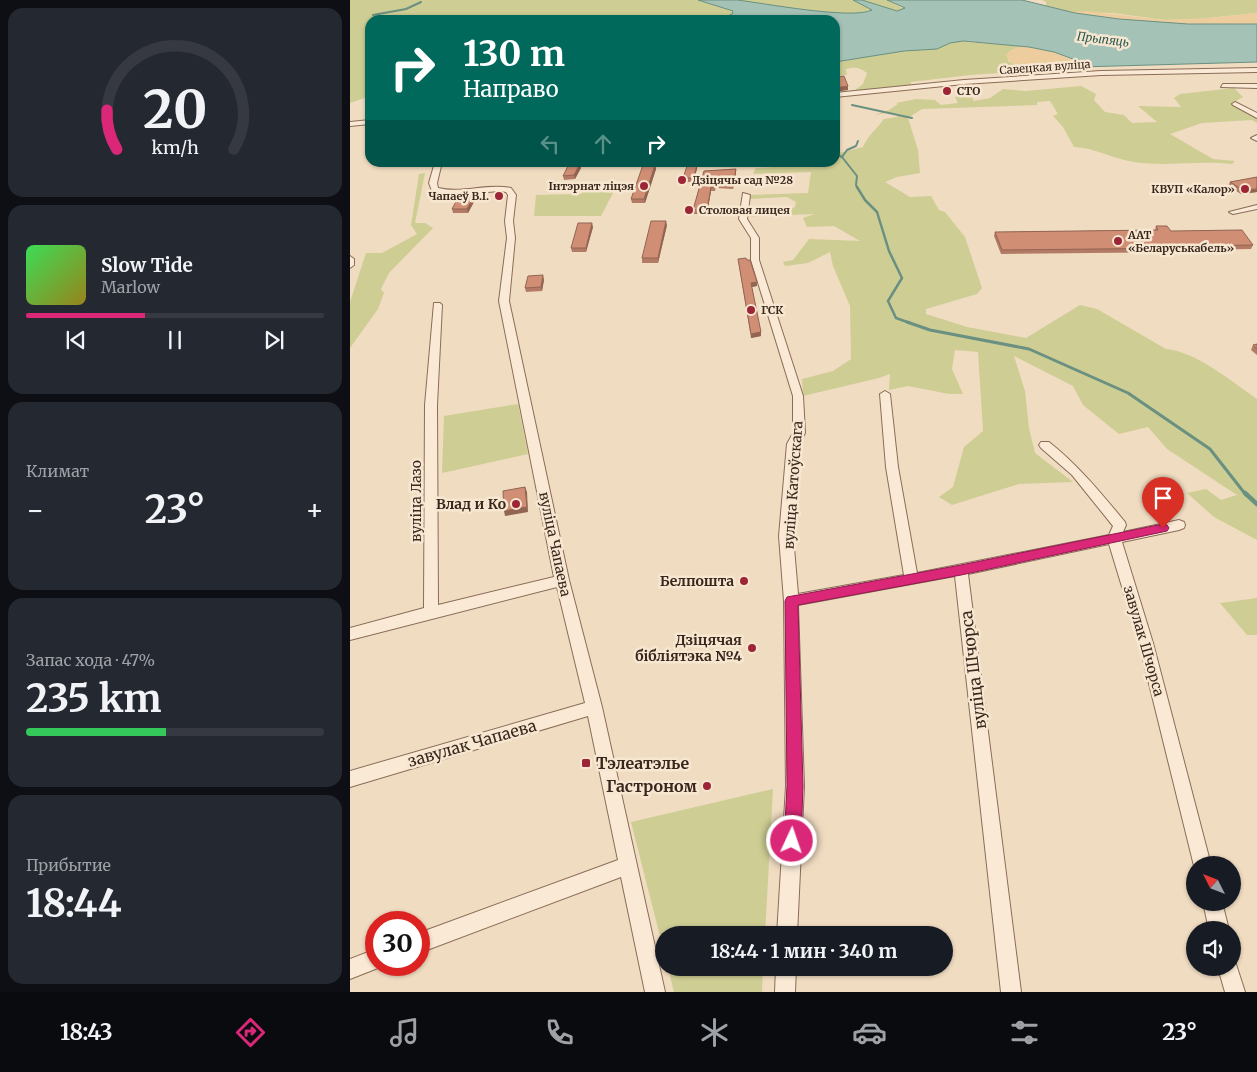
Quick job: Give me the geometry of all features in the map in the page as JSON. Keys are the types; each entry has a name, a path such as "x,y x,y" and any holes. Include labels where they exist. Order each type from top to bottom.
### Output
{"street":[{"name":"Савецкая вуліца","path":"840,94 964,82 1101,73 1257,70"},
{"path":"1223,86 1257,86"},
{"path":"1235,104 1257,116"},
{"path":"352,125 365,123"},
{"name":"вуліца Чапаева","path":"438,167 433,183 435,189 450,193 508,190 512,195 509,221 511,238 504,301 562,580 594,707 618,818 626,866 655,992"},
{"name":"вуліца Катоўскага","path":"746,195 743,219 755,238 754,260 798,396 799,433 793,444 786,536 791,601 795,786 788,926"},
{"path":"1233,212 1257,208"},
{"path":"350,259 350,265"},
{"name":"вуліца Лазо","path":"431,612 431,405 437,305"},
{"path":"885,394 892,467 911,578"},
{"name":"завулак Шчорса","path":"1045,445 1063,458 1085,481 1120,525 1114,538 1146,643 1200,856"},
{"path":"791,601 961,570 1179,525"},
{"name":"вуліца Шчорса","path":"961,570 1011,992"},
{"path":"350,634 562,580"},
{"name":"завулак Чапаева","path":"350,779 594,707"},
{"path":"430,939 626,866"},
{"path":"350,969 365,963"},
{"path":"784,992 785,976"},
{"path":"1230,976 1235,992"}],"shaded area":[{"path":"350,0 887,0 965,42 1021,46 1010,51 1008,61 1023,68 1074,65 1089,67 970,75 911,82 911,86 851,93 863,84 867,73 852,68 846,69 847,75 840,75 840,15 365,15 365,98 350,103"},
{"path":"1042,0 1257,0 1257,13 1198,19 1164,20 1113,13 1068,12 1046,6 1046,2"},
{"path":"1081,86 1096,94 1094,100 1105,112 1124,115 1132,123 1157,122 1138,106 1181,107 1174,98 1180,94 1234,88 1243,97 1232,103 1257,118 1257,123 1252,120 1202,123 1170,134 1213,159 1235,161 1232,164 1171,164 1126,161 1090,149 1074,147 1063,127 1053,116 1058,114 1050,101 1037,102 1037,105 922,109 908,118 918,150 920,173 897,177 885,182 910,197 931,196 939,210 945,212 965,237 982,288 977,294 926,309 926,314 967,327 1026,338 1080,305 1097,309 1166,349 1178,351 1202,361 1257,399 1257,540 1214,517 1187,493 1206,489 1221,500 1237,495 1167,449 1148,427 1119,434 1083,405 1073,386 1014,356 1025,391 1029,428 1035,453 1073,482 1019,484 952,505 939,497 953,487 964,447 983,431 978,352 955,350 952,369 963,394 949,394 908,386 889,390 890,374 803,396 802,379 833,371 851,359 850,306 833,266 830,252 808,263 785,266 783,262 793,260 809,239 860,241 834,226 807,227 803,218 814,214 748,217 748,213 788,211 795,207 796,202 787,197 749,199 749,195 808,193 811,172 753,174 756,168 840,167 840,153 863,147 884,119 897,117 899,114 874,115 889,110 898,104 896,103 916,99 935,100 941,105 958,103 955,97 970,94 974,101 990,98 1003,89 1026,91"},
{"path":"425,173 415,223 425,223 433,228 389,273 381,289 384,293 378,309 350,348 350,302 366,253 382,253 417,234 411,225 419,174"},
{"path":"587,185 617,185 601,216 534,216 536,195 581,194"},
{"path":"518,404 528,454 442,473 444,416"},
{"path":"1257,598 1257,635 1247,635 1220,603"},
{"path":"773,789 765,926 657,926 631,822"},
{"path":"670,976 763,976 762,992 674,992"}],"sand":[{"path":"1087,11 1164,20 1257,13 1257,24 1162,23 1068,12"},
{"path":"1021,46 1050,51 1073,60 1074,65 1036,68 1017,65 1010,61 1006,55"}],"water":[{"name":"Прыпяць","path":"698,0 737,0 807,10 862,13 872,10 853,0 862,0 897,11 905,8 887,0 1022,0 1075,13 1119,19 1188,24 1257,24 1257,62 1079,67 1074,65 1073,59 1054,52 1029,47 963,41 950,43 937,49 904,51 840,61 840,15 730,15 733,11"}],"building":[{"path":"840,76 844,76 848,86 840,87"},
{"path":"568,167 578,167 574,175 563,176"},
{"name":"Інтэрнат ліцэя","path":"642,167 654,167 644,199 631,199"},
{"path":"687,167 697,167 693,178 683,178"},
{"path":"736,169 733,185 715,185 715,187 711,187 707,210 693,210 704,171"},
{"path":"1257,177 1257,189 1243,190 1230,182"},
{"path":"459,196 474,196 467,209 452,209"},
{"path":"651,221 666,221 658,258 642,258"},
{"path":"578,223 592,223 586,248 571,248"},
{"name":"ААТ «Беларуськабель»","path":"1156,226 1167,226 1171,231 1242,230 1253,245 1192,246 1194,248 1002,250 995,232 1158,230"},
{"name":"ГСК","path":"746,258 750,260 757,282 751,283 761,332 751,334 738,259"},
{"path":"543,275 541,287 525,288 528,276"},
{"name":"Влад и Ко","path":"525,487 527,507 504,511 503,491"}],"waterway":[{"path":"373,15 406,9 421,2"},
{"path":"852,105 912,118"},
{"path":"842,157 847,150 856,146 858,141"},
{"path":"842,157 857,176 857,187"},
{"path":"857,187 865,200 877,212 889,251 902,278 888,301 896,318 910,323"},
{"path":"907,322 930,330 1029,349 1128,393 1210,449 1246,495"},
{"path":"1245,493 1257,504"}],"place":[{"name":"СТО","path":"947,91"},
{"name":"Дзіцячы сад №28","path":"682,180"},
{"name":"Інтэрнат ліцэя","path":"644,186"},
{"name":"КВУП «Калор»","path":"1245,189"},
{"name":"Чапаеў В.І.","path":"499,196"},
{"name":"Столовая лицея","path":"689,210"},
{"name":"ААТ «Беларуськабель»","path":"1118,241"},
{"name":"ГСК","path":"751,310"},
{"name":"Влад и Ко","path":"516,504"},
{"name":"Белпошта","path":"744,581"},
{"name":"Дзіцячая бібліятэка №4","path":"752,648"},
{"name":"Тэлеатэлье","path":"586,763"},
{"name":"Гастроном","path":"707,786"}],"route":[{"path":"792,841 795,786 791,601 961,570 1163,528"}]}
